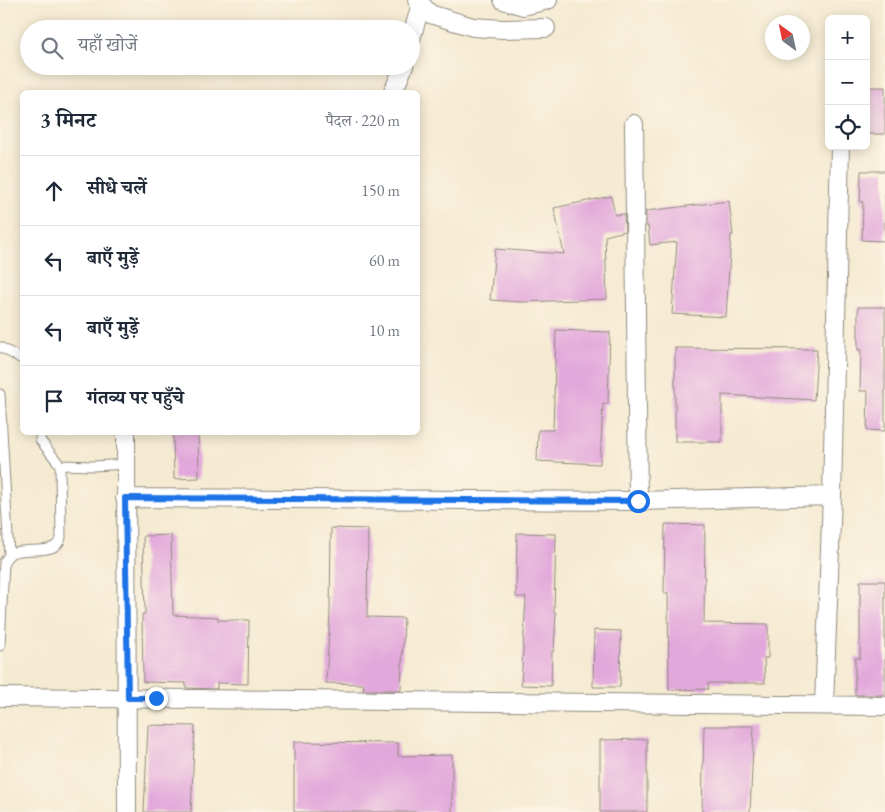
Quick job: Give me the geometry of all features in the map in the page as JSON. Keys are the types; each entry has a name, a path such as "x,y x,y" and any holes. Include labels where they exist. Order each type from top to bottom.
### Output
{"street":[{"path":"503,0 523,6 548,0"},
{"path":"419,2 430,14 473,28 546,28"},
{"path":"415,20 419,2"},
{"path":"394,90 400,75"},
{"path":"634,124 638,501"},
{"path":"824,705 832,496 840,150"},
{"path":"126,435 127,812"},
{"path":"125,498 638,501 832,496"},
{"path":"0,697 885,706"}],"lane":[{"path":"0,347 20,359"},
{"path":"0,394 9,555"},
{"path":"0,646 2,568 4,562 9,555 15,552 48,549 57,546 61,538 60,465 40,440 41,435"},
{"path":"60,465 109,466 126,464"}],"building":[{"path":"870,87 885,87 885,134 870,134"},
{"path":"861,171 885,171 885,241 862,240 863,202 860,202"},
{"path":"611,196 615,215 624,214 625,231 605,236 607,299 521,302 490,300 495,249 564,254 554,208"},
{"path":"729,201 733,235 731,235 726,317 672,314 677,242 650,245 648,226 646,226 646,211"},
{"path":"858,307 885,307 885,431 867,430 868,391 860,391 861,350 858,350"},
{"path":"556,330 610,332 608,404 603,404 600,464 537,461 538,430 553,430"},
{"path":"675,348 817,349 814,400 722,395 722,442 675,442"},
{"path":"173,435 198,435 199,478 174,479"},
{"path":"665,524 705,525 704,623 768,624 768,658 764,658 765,683 708,683 708,689 669,690 668,593 664,593"},
{"path":"331,528 368,529 367,617 404,618 401,690 363,690 364,684 326,683 330,613"},
{"path":"517,533 556,534 554,613 556,613 551,686 521,685 526,597 516,597"},
{"path":"171,535 173,615 218,617 218,620 249,620 248,684 217,683 217,689 186,688 186,683 143,682 142,614 145,614 143,536"},
{"path":"860,581 885,581 885,695 855,695 855,658 860,658"},
{"path":"594,630 621,631 620,687 593,687"},
{"path":"148,725 195,726 191,812 144,812"},
{"path":"704,726 754,726 750,812 702,812"},
{"path":"647,739 647,812 600,812 600,740"},
{"path":"294,742 398,743 398,756 452,755 452,812 294,812"}],"route":[{"path":"156,698 128,698 125,498 638,501"}]}
